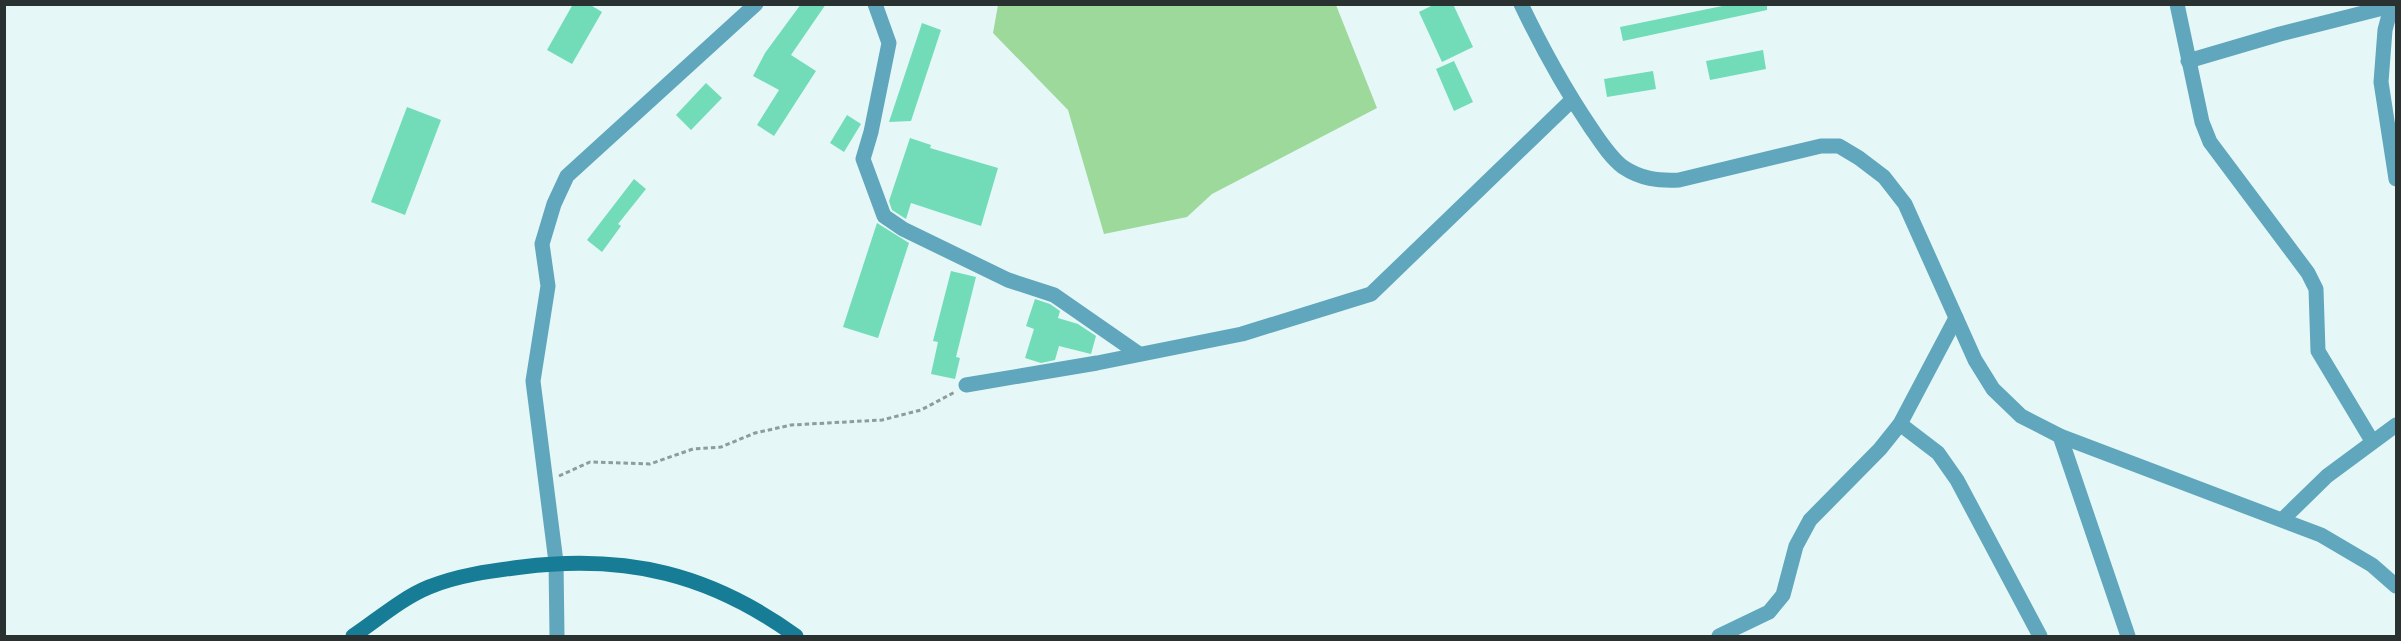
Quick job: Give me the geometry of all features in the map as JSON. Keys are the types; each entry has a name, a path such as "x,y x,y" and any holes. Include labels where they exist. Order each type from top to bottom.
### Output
{"main road":[{"path":"353,636 402,602 436,585 488,571 556,562 597,562 638,566 691,580 743,603 796,636"}],"street":[{"path":"557,636 556,562 533,381 548,286 542,244 554,204 567,176 756,4"},
{"path":"874,4 888,42 871,132 863,159 884,216 903,229 1008,280 1054,295 1139,354"},
{"path":"1521,4 1547,59 1572,100 1602,144 1621,165 1636,174 1656,181 1679,180 1821,146 1839,146 1884,177 1905,204 1975,360 1993,389 2021,416 2060,436 2283,519 2321,536 2372,565 2397,586"},
{"path":"2177,4 2202,122 2210,142 2308,273 2316,289 2318,351 2372,441"},
{"path":"2188,61 2392,5"},
{"path":"2392,5 2385,30 2381,82 2397,179"},
{"path":"966,385 1242,334 1371,294 1572,100"},
{"path":"1719,636 1769,612 1783,595 1796,546 1810,520 1880,449 1899,424 1956,318"},
{"path":"1899,424 1938,453 1957,480 2040,636"},
{"path":"2283,519 2327,476 2397,425"},
{"path":"2060,436 2128,636"}],"path":[{"path":"545,483 590,462 650,464 693,449 722,447 755,433 791,424 882,420 921,410 966,385"}],"green space":[{"path":"998,5 1336,5 1377,108 1212,194 1187,217 1104,234 1068,110 993,33"}],"building":[{"path":"573,4 589,4 602,12 572,64 547,50"},
{"path":"801,4 826,4 791,55 816,71 774,136 757,125 779,90 753,76 765,53"},
{"path":"1435,4 1453,4 1473,47 1442,62 1419,12"},
{"path":"1732,4 1767,4 1767,10 1623,41 1620,27"},
{"path":"922,23 941,30 911,121 889,122"},
{"path":"1763,50 1766,69 1710,80 1706,61"},
{"path":"1454,61 1473,102 1454,111 1436,69"},
{"path":"1653,71 1656,89 1607,97 1604,79"},
{"path":"706,83 722,98 691,130 676,115"},
{"path":"407,107 441,120 405,215 371,202"},
{"path":"847,115 861,124 844,152 830,143"},
{"path":"910,138 931,145 930,148 998,168 981,226 911,203 906,219 892,210 889,201"},
{"path":"634,179 646,189 618,224 621,226 602,252 587,240"},
{"path":"877,223 909,243 878,338 843,327"},
{"path":"951,271 976,277 956,357 960,358 955,379 931,374 938,342 933,341"},
{"path":"1035,299 1050,304 1060,311 1058,318 1078,324 1096,336 1091,354 1059,346 1055,360 1041,363 1025,358 1034,329 1026,326"}]}
